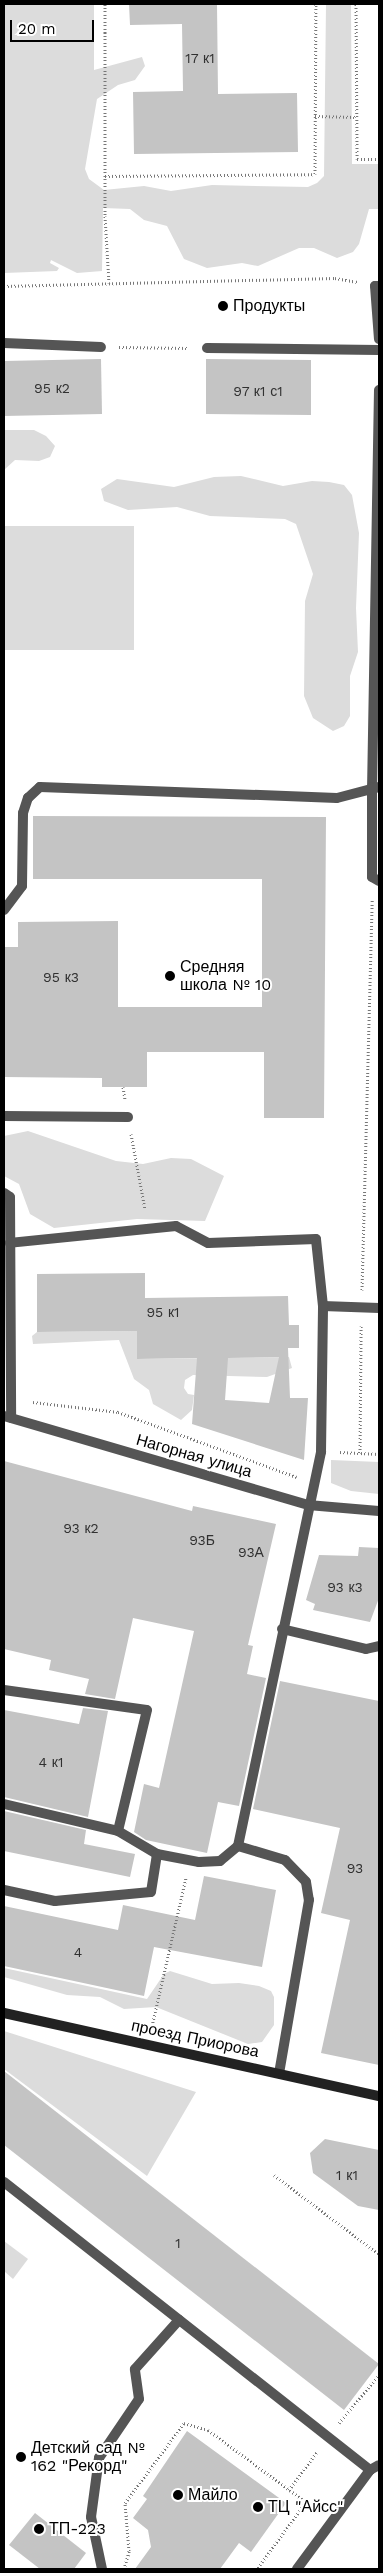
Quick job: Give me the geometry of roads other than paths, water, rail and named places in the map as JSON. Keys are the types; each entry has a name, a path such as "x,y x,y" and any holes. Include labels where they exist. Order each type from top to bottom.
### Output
{"street":[{"path":"377,286 379,339"},
{"path":"4,343 101,347"},
{"path":"207,348 379,350"},
{"path":"376,879 379,390"},
{"path":"4,910 22,886 23,813 28,798 40,787 337,798 376,787"},
{"path":"4,1116 128,1117"},
{"path":"4,1193 10,1197 7,1315 11,1399 7,1417"},
{"path":"4,1804 118,1831 157,1854 190,1860 220,1861 238,1846 308,1505 321,1452 323,1306 316,1239 208,1243 176,1226 10,1242"},
{"path":"323,1306 379,1308"},
{"name":"Нагорная улица","path":"7,1417 308,1505 379,1511"},
{"path":"282,1629 366,1649 379,1646"},
{"path":"4,1690 148,1710 118,1831"},
{"path":"238,1846 285,1860 306,1882 309,1900 279,2073"},
{"path":"4,1890 55,1901 151,1892 157,1854"},
{"name":"проезд Приорова","path":"4,2013 379,2096"},
{"path":"4,2182 328,2436 375,2467 297,2569"},
{"path":"102,2569 91,2517 99,2458 138,2398 134,2369 179,2320"}],"place":[{"name":"Продукты","path":"223,306"},
{"name":"Средняя школа № 10","path":"170,976"},
{"name":"Детский сад № 162 \"Рекорд\"","path":"21,2457"},
{"name":"Майло","path":"178,2495"},
{"name":"ТЦ \"Айсс\"","path":"258,2507"},
{"name":"ТП-223","path":"39,2529"}]}
